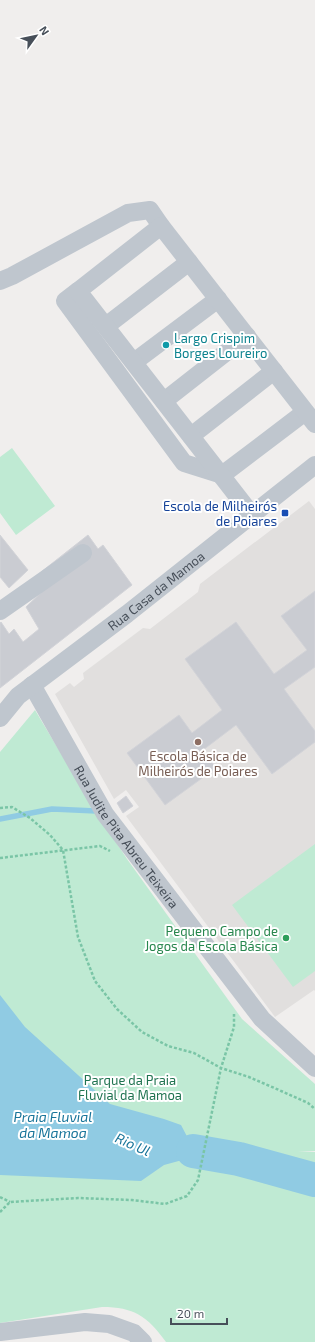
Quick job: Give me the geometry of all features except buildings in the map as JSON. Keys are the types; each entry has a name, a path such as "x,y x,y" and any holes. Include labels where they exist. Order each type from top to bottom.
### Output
{"street":[{"path":"0,281 12,276 128,213 150,210 310,418 222,476"},
{"path":"161,226 65,301 184,462 222,476"},
{"path":"106,326 190,262"},
{"path":"78,290 252,515"},
{"path":"134,362 218,299"},
{"path":"164,401 247,336"},
{"path":"191,436 274,371"},
{"name":"Rua Casa da Mamoa","path":"0,718 18,696 127,614 315,465"},
{"path":"0,611 83,553"},
{"name":"Rua Judite Pita Abreu Teixeira","path":"32,685 106,814 262,1019 315,1068"},
{"path":"0,1332 85,1322 109,1324 134,1333 143,1342"}],"path":[{"path":"0,808 12,807 30,818 50,835 63,850 78,937 95,982 117,1009 142,1032 168,1046 194,1053 221,1068 249,1077 308,1103 315,1109"},
{"path":"0,858 100,846 110,852"},
{"path":"0,1197 10,1202 78,1198 132,1200 165,1204 187,1196 198,1180 221,1068 234,1027 234,1015 231,1010"},
{"path":"0,1212 10,1202"}],"shaded area":[{"name":"Escola Básica de Milheirós de Poiares","path":"309,501 315,509 315,991 314,990 275,1017 126,816 139,807 126,790 114,799 55,694 70,683 74,687 84,679 83,673 143,628 150,629 198,592 200,584"}],"green space":[{"path":"12,448 55,506 16,535 0,513 0,457"},
{"name":"Parque da Praia Fluvial da Mamoa","path":"35,710 91,804 127,859 242,1019 315,1084 315,1151 298,1151 315,1152 315,1342 166,1342 146,1320 139,1315 131,1311 113,1307 102,1307 0,1323 0,752"},
{"name":"Pequeno Campo de Jogos da Escola Básica","path":"315,844 315,971 293,987 232,905"}],"water":[{"name":"Praia Fluvial da Mamoa","path":"0,995 25,1027 110,1104 181,1125 192,1146 240,1151 238,1169 197,1156 164,1165 141,1181 0,1175"}],"waterway":[{"path":"0,819 52,809 96,811"},
{"name":"Rio Ul","path":"193,1151 239,1159 315,1180"}],"place":[{"name":"Largo Crispim Borges Loureiro","path":"166,345"},
{"name":"Escola de Milheirós de Poiares","path":"285,513"},
{"name":"Escola Básica de Milheirós de Poiares","path":"198,742"},
{"name":"Pequeno Campo de Jogos da Escola Básica","path":"286,938"}]}
